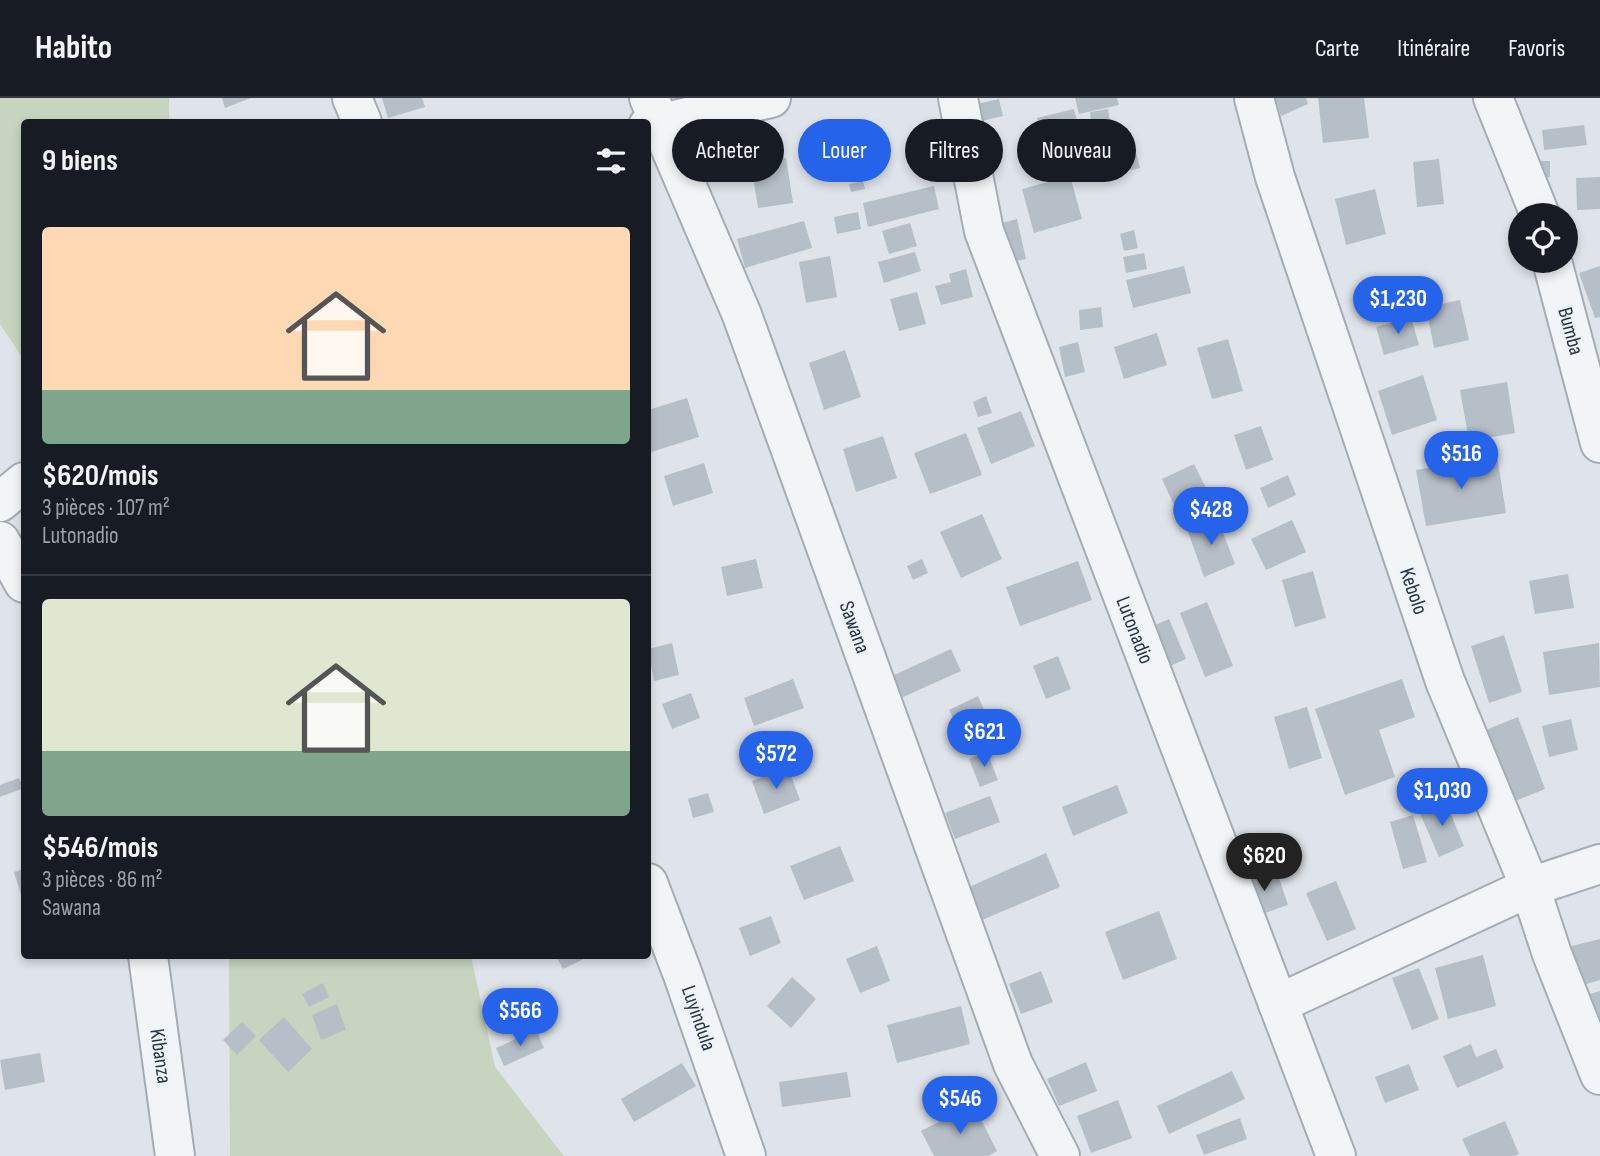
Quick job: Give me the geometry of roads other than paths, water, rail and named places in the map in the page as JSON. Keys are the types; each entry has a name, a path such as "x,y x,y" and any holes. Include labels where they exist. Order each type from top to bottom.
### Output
{"street":[{"path":"352,98 361,119"},
{"path":"652,116 771,98"},
{"name":"Lutonadio","path":"958,98 984,230 1336,1156"},
{"name":"Kebolo","path":"1254,98 1275,177 1441,668 1530,887 1552,954 1600,1075"},
{"path":"1493,98 1535,203"},
{"name":"Sawana","path":"652,116 742,315 1013,1064 1060,1156"},
{"name":"Bumba","path":"1555,273 1600,443"},
{"path":"0,502 21,484"},
{"path":"0,541 21,578"},
{"path":"1278,1004 1530,887 1600,864"},
{"name":"Luyindula","path":"651,891 746,1156"},
{"name":"Kibanza","path":"148,959 175,1156"}]}
